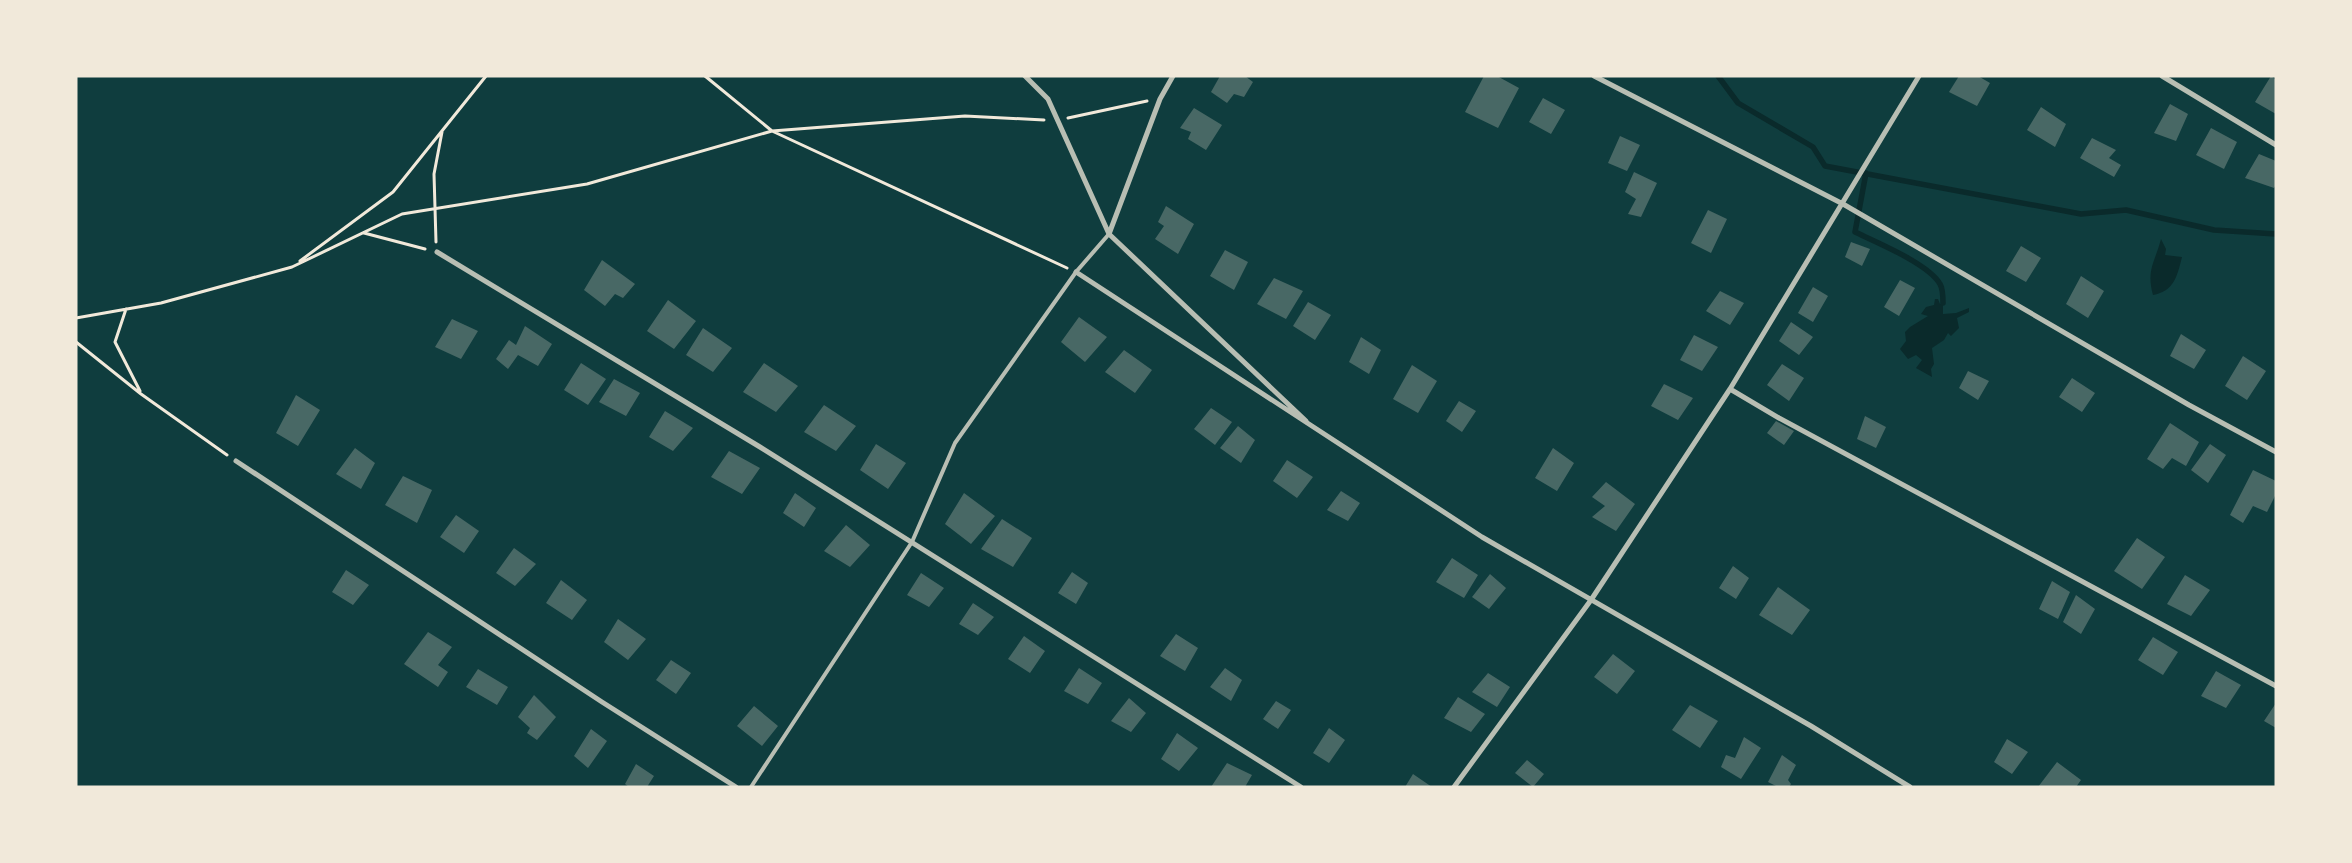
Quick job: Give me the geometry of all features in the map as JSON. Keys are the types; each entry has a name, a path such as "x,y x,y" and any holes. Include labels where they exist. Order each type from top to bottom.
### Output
{"street":[{"path":"1025,76 1048,99 1109,234 1317,431"},
{"path":"1109,234 1160,99 1172,76"},
{"path":"1594,76 1843,204 2188,405 2276,452"},
{"path":"1454,787 1591,600 1730,389 1919,76"},
{"path":"2162,76 2276,145"},
{"path":"437,252 760,447 1301,787"},
{"path":"1076,272 1482,537 1811,726 1910,787"},
{"path":"1730,389 1779,418 2276,686"},
{"path":"236,461 602,702 736,787"}],"lane":[{"path":"751,787 912,542 955,442 1076,272 1109,234"}],"path":[{"path":"292,267 393,192 486,76"},
{"path":"705,76 772,131 1076,272"},
{"path":"76,318 160,303 292,267 402,214 587,184 772,131 965,116 1057,120 1160,99"},
{"path":"363,233 437,252 434,174 442,131"},
{"path":"126,309 115,342 141,394"},
{"path":"76,342 141,394 236,461"}],"water":[{"path":"2161,239 2166,249 2165,255 2182,257 2174,282 2166,290 2153,295 2150,279 2151,272"},
{"path":"1935,299 1938,299 1940,304 1943,303 1943,314 1956,313 1969,308 1969,312 1957,318 1959,328 1951,336 1948,333 1944,340 1932,348 1934,364 1931,369 1932,377 1916,368 1922,360 1916,355 1908,359 1900,349 1906,341 1905,332 1928,316 1921,314 1926,307 1934,305"}],"building":[{"path":"1220,76 1245,76 1253,82 1244,97 1234,94 1227,103 1211,92"},
{"path":"1484,76 1497,76 1519,88 1498,128 1465,112"},
{"path":"1959,76 1978,76 1990,83 1977,106 1949,92"},
{"path":"2271,76 2276,80 2276,114 2255,102"},
{"path":"1543,98 1565,110 1551,134 1529,122"},
{"path":"2170,104 2188,114 2176,141 2154,133"},
{"path":"2041,107 2066,124 2055,147 2027,130"},
{"path":"1194,108 1222,125 1206,150 1188,139 1191,132 1180,128"},
{"path":"2211,128 2237,142 2224,169 2196,155"},
{"path":"1620,136 1640,145 1627,171 1608,163"},
{"path":"2092,138 2116,150 2109,158 2121,165 2114,177 2080,158"},
{"path":"2259,154 2276,161 2276,185 2274,188 2245,178"},
{"path":"1634,172 1657,183 1641,217 1628,214 1636,199 1625,192"},
{"path":"1166,206 1194,224 1178,254 1155,239 1164,226 1158,222"},
{"path":"1708,210 1727,219 1711,253 1691,243"},
{"path":"1851,242 1870,249 1862,266 1845,257"},
{"path":"2021,246 2041,258 2026,282 2006,271"},
{"path":"1225,250 1248,262 1234,290 1210,276"},
{"path":"602,260 635,284 623,298 615,294 605,306 584,290"},
{"path":"2081,276 2104,291 2088,318 2066,304"},
{"path":"1274,278 1303,291 1286,319 1257,304"},
{"path":"1900,280 1915,288 1899,316 1884,307"},
{"path":"1813,287 1828,296 1813,322 1798,313"},
{"path":"1720,291 1744,303 1730,325 1706,311"},
{"path":"668,300 696,321 674,349 647,331"},
{"path":"1308,302 1331,315 1315,340 1293,326"},
{"path":"1079,317 1107,337 1085,362 1061,342"},
{"path":"452,319 478,331 461,359 435,347"},
{"path":"1791,322 1813,337 1799,355 1779,341"},
{"path":"525,326 552,344 538,366 518,355 508,369 496,359 509,340 516,345"},
{"path":"703,328 732,348 713,372 686,355"},
{"path":"2181,334 2206,350 2194,369 2170,356"},
{"path":"1694,335 1718,347 1702,371 1680,360"},
{"path":"1361,337 1381,350 1369,374 1349,362"},
{"path":"1124,350 1152,370 1135,393 1105,372"},
{"path":"2243,356 2266,371 2247,400 2225,386"},
{"path":"581,363 606,379 588,405 564,390"},
{"path":"764,363 798,386 776,412 743,392"},
{"path":"1782,364 1804,378 1789,401 1767,385"},
{"path":"1412,365 1437,381 1418,413 1393,399"},
{"path":"1968,371 1989,381 1978,400 1959,388"},
{"path":"2072,378 2095,393 2082,412 2059,397"},
{"path":"614,379 640,393 626,416 599,402"},
{"path":"1664,384 1693,398 1678,420 1651,406"},
{"path":"296,395 320,410 298,446 276,433"},
{"path":"1459,401 1476,411 1462,432 1446,421"},
{"path":"824,405 856,426 836,451 804,432"},
{"path":"1211,408 1232,422 1215,445 1194,429"},
{"path":"665,411 693,428 673,451 649,437"},
{"path":"1865,416 1886,427 1876,448 1857,439"},
{"path":"1776,421 1794,431 1784,445 1767,433"},
{"path":"2170,423 2199,442 2186,466 2172,458 2163,469 2147,459"},
{"path":"1238,426 1255,440 1241,463 1220,448"},
{"path":"876,444 906,463 888,489 860,470"},
{"path":"2210,444 2226,455 2208,483 2191,470"},
{"path":"355,448 375,463 361,489 336,474"},
{"path":"1553,448 1574,463 1557,491 1535,478"},
{"path":"729,451 760,468 742,494 711,477"},
{"path":"1287,460 1313,477 1297,498 1273,481"},
{"path":"2253,470 2276,481 2276,494 2267,512 2253,506 2243,523 2230,515"},
{"path":"403,476 432,490 417,523 385,505"},
{"path":"1606,482 1635,504 1616,531 1592,517 1605,506 1592,497"},
{"path":"1341,491 1360,503 1348,521 1327,510"},
{"path":"795,493 816,508 804,527 783,513"},
{"path":"964,493 995,516 971,544 945,524"},
{"path":"456,515 479,531 464,553 440,537"},
{"path":"1002,519 1032,538 1013,567 981,549"},
{"path":"846,525 870,545 850,567 824,551"},
{"path":"2137,538 2165,557 2142,589 2114,571"},
{"path":"514,548 536,564 515,586 496,573"},
{"path":"1452,558 1478,575 1464,598 1436,582"},
{"path":"1733,566 1749,578 1736,599 1719,588"},
{"path":"346,570 369,585 353,605 332,592"},
{"path":"1072,572 1088,583 1076,604 1058,593"},
{"path":"921,573 944,588 929,607 907,595"},
{"path":"1490,574 1506,588 1489,609 1472,597"},
{"path":"2185,575 2210,590 2191,616 2167,604"},
{"path":"561,580 587,600 572,620 546,603"},
{"path":"2052,581 2070,592 2058,619 2039,609"},
{"path":"1778,587 1810,610 1792,635 1759,615"},
{"path":"2076,595 2095,609 2081,634 2063,622"},
{"path":"973,603 994,617 978,635 959,624"},
{"path":"618,619 646,639 628,660 604,642"},
{"path":"428,632 452,647 438,665 448,672 438,687 404,664"},
{"path":"1176,634 1198,648 1185,671 1160,656"},
{"path":"1024,636 1045,651 1030,673 1008,659"},
{"path":"2153,637 2178,652 2163,675 2138,660"},
{"path":"1613,654 1635,671 1617,694 1594,677"},
{"path":"671,660 691,673 676,694 656,680"},
{"path":"1079,668 1102,683 1088,704 1064,691"},
{"path":"1225,668 1242,680 1231,701 1210,687"},
{"path":"478,669 508,687 497,705 466,687"},
{"path":"2216,671 2241,685 2226,708 2201,696"},
{"path":"1488,673 1510,687 1497,707 1472,692"},
{"path":"534,695 556,717 537,740 527,733 530,728 518,717"},
{"path":"1458,697 1485,714 1471,732 1444,718"},
{"path":"1129,698 1146,713 1131,732 1111,721"},
{"path":"1276,701 1291,710 1278,729 1263,719"},
{"path":"2276,703 2276,728 2264,721"},
{"path":"1690,705 1718,721 1700,748 1672,730"},
{"path":"754,706 778,726 762,746 737,726"},
{"path":"1329,728 1345,740 1329,763 1313,753"},
{"path":"591,729 607,741 588,768 574,756"},
{"path":"1177,733 1198,748 1179,771 1161,759"},
{"path":"1744,737 1761,748 1741,779 1721,767 1726,755 1735,758"},
{"path":"2007,739 2028,752 2012,774 1994,762"},
{"path":"1782,755 1796,765 1788,780 1791,784 1789,787 1778,787 1768,782"},
{"path":"1527,760 1544,774 1533,787 1515,773"},
{"path":"2057,762 2081,780 2076,787 2038,787"},
{"path":"1227,763 1252,775 1245,787 1211,787"},
{"path":"636,764 654,776 647,787 629,787 625,784"},
{"path":"1413,774 1432,787 1405,787"}],"waterway":[{"path":"1718,76 1738,103 1813,147 1825,166 2081,214 2126,210 2214,230 2276,234"},
{"path":"1866,173 1855,232 1914,261 1934,276 1940,284 1943,303"}]}
